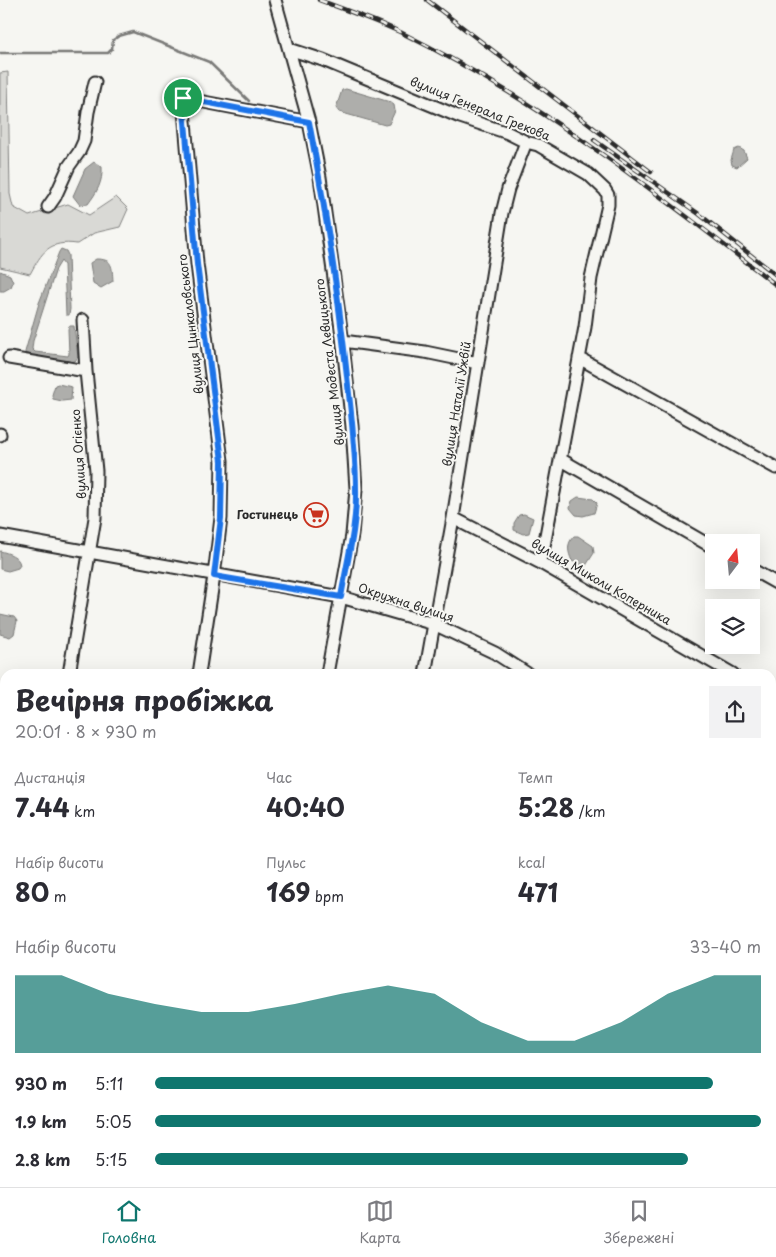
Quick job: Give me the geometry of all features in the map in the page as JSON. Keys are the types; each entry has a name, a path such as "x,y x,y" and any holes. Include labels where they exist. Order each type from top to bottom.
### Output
{"street":[{"name":"вулиця Модеста Левицького","path":"275,0 309,122 320,177 343,341 352,426 356,490 352,534 328,669"},
{"name":"вулиця Генерала Грекова","path":"289,49 323,60 460,117 538,145 588,174 608,195 608,205 591,278 585,327 544,546 539,562"},
{"path":"48,207 84,141 94,82"},
{"name":"вулиця Цинкаловського","path":"200,669 221,518 222,461 197,264 183,98 309,122"},
{"name":"вулиця Наталії Ужвій","path":"426,669 454,518 502,212 508,189 526,142"},
{"name":"вулиця Огієнко","path":"70,669 95,518 96,471 86,371 84,320"},
{"path":"343,341 425,352 478,363"},
{"path":"9,358 86,371"},
{"path":"579,358 776,468"},
{"path":"560,459 705,543"},
{"name":"вулиця Миколи Коперника","path":"454,518 539,562 724,669"},
{"name":"Окружна вулиця","path":"0,536 214,576 341,597 434,624 495,653 520,669"},
{"path":"760,574 776,584"}],"shaded area":[{"path":"8,72 10,194 13,207 29,216 68,204 89,215 116,197 128,209 120,227 94,233 77,244 60,244 48,249 38,259 30,274 0,267 0,73"},
{"path":"346,89 390,102 394,105 395,111 389,124 385,125 339,112 336,108 342,90"},
{"path":"739,148 744,151 747,158 737,167 732,165 731,160 734,150"},
{"path":"94,162 102,167 100,182 97,191 88,204 80,205 73,196 85,169"},
{"path":"61,249 66,251 68,255 69,315 66,315 64,265 61,261 56,269 32,349 35,352 68,356 68,329 69,326 74,326 78,357 75,361 63,362 37,359 26,355 25,352 39,303"},
{"path":"96,259 106,260 112,267 113,281 101,288 93,283 90,263"},
{"path":"0,271 10,275 13,282 11,287 4,291 0,291"},
{"path":"55,385 72,387 71,400 53,399 52,395"},
{"path":"578,497 593,499 597,503 594,513 583,516 576,515 570,508 572,501"},
{"path":"524,514 533,518 529,533 523,534 514,530 514,523 519,515"},
{"path":"574,536 578,536 593,546 594,553 585,567 572,561 569,545"},
{"path":"0,551 18,559 20,565 18,568 8,571 0,569"},
{"path":"0,614 14,617 17,621 14,634 10,637 0,634"}],"waterway":[{"path":"0,53 108,53 112,49 113,40 133,32 209,62 249,101"},
{"path":"554,526 564,471"},
{"path":"548,556 550,546"}],"railway":[{"path":"319,0 400,32 499,86 641,182 776,285"},
{"path":"427,0 651,172"},
{"path":"594,140 699,214 776,275"}],"place":[{"name":"Гостинець","path":"316,515"}],"route":[{"path":"183,98 309,122 320,177 342,336 352,426 356,490 352,534 341,597 214,576 221,518 222,461 197,264 183,98"}]}
